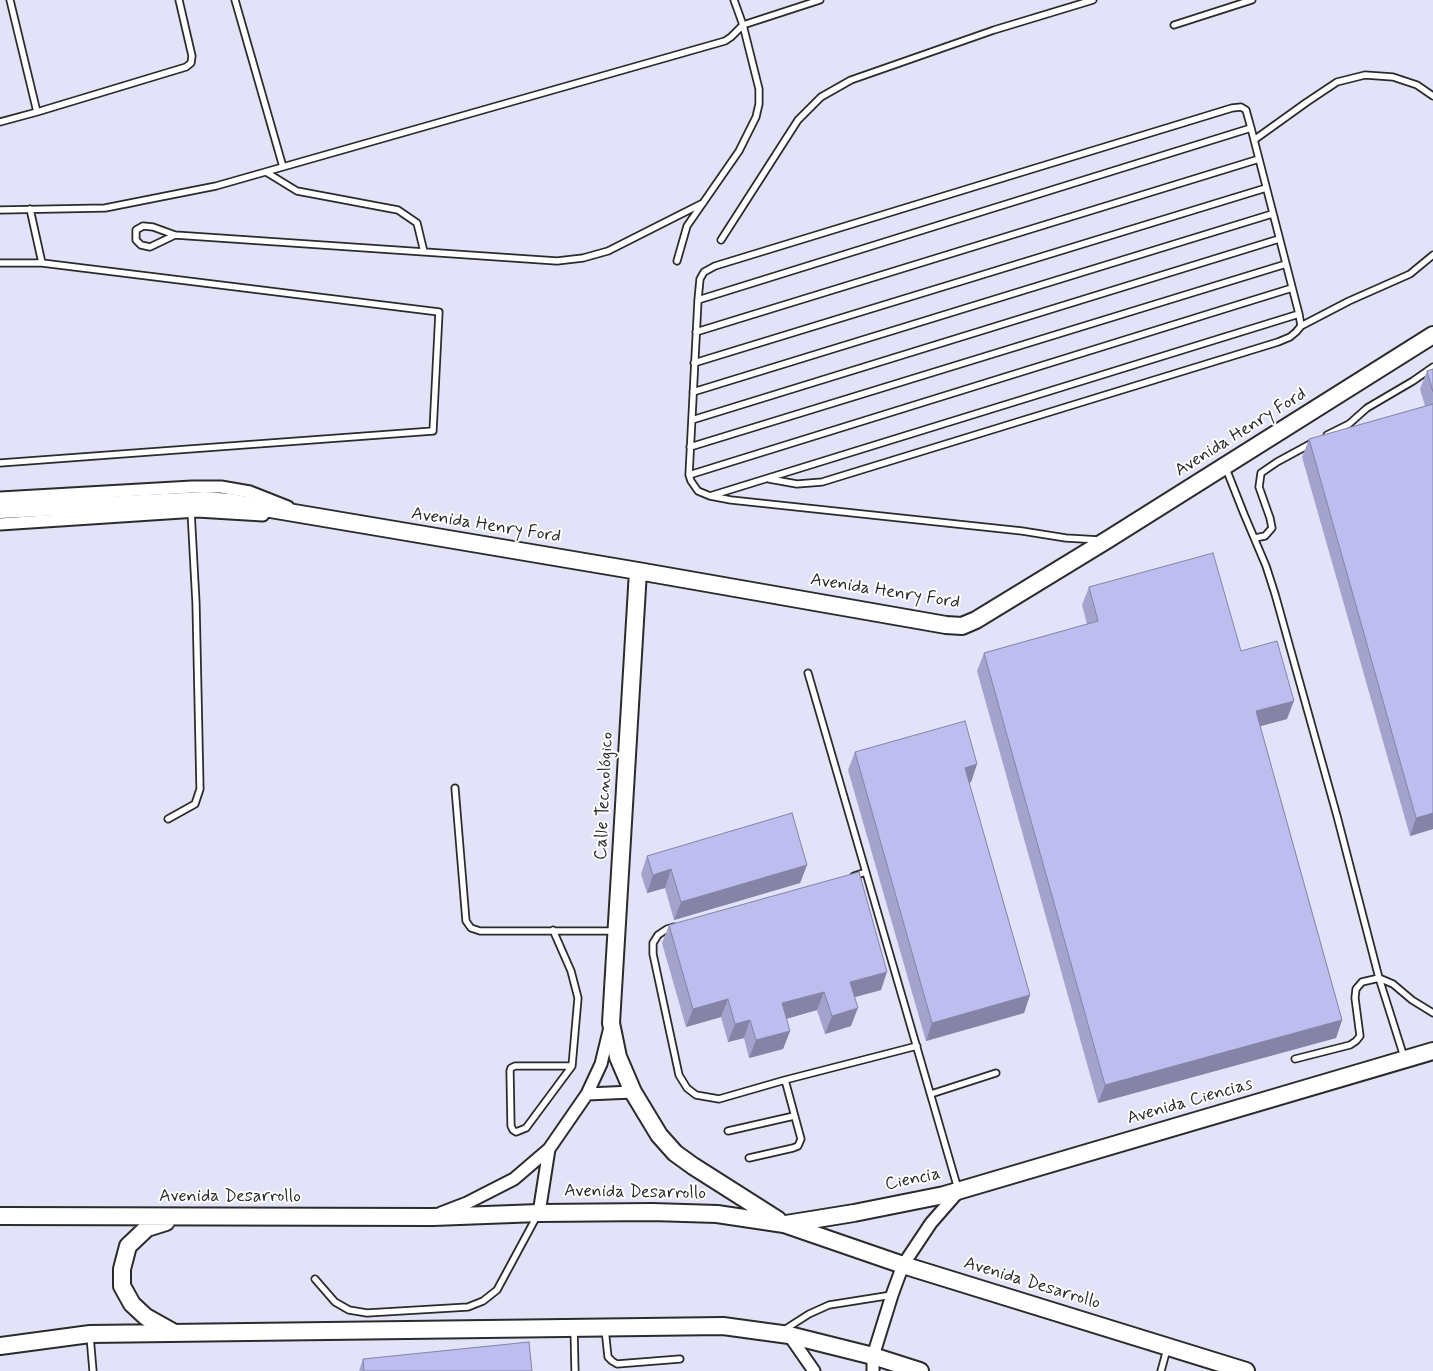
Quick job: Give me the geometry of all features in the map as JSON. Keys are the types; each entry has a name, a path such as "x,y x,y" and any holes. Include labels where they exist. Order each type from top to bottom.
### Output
{"street":[{"name":"Avenida Henry Ford","path":"0,510 205,500 229,502 946,625 962,626 976,620 1107,540 1433,335"},
{"name":"Avenida Henry Ford","path":"0,498 222,487 250,492 315,518"},
{"name":"Avenida Henry Ford","path":"0,524 191,511 315,518"},
{"name":"Calle Tecnológico","path":"433,1217 467,1203 514,1179 549,1149 587,1094 601,1064 611,1023 638,571"},
{"name":"Calle Tecnológico","path":"611,1023 618,1057 633,1092 659,1135 675,1153 693,1166 784,1224"},
{"name":"Avenida Ciencias","path":"959,1191 1433,1051"},
{"path":"587,1094 633,1092"},
{"name":"Calle Tecnológico","path":"538,1213 549,1149"},
{"name":"Ciencia","path":"784,1224 854,1213 959,1191"},
{"name":"Ciencia","path":"873,1364 892,1295 903,1265 931,1223 959,1191"},
{"name":"Avenida Desarrollo","path":"0,1216 433,1217 538,1213 652,1212 717,1214 784,1224 903,1265 1246,1371"},
{"path":"173,1332 146,1317 132,1304 122,1286 122,1269 128,1246 147,1228 180,1217"},
{"path":"0,1346 90,1334 723,1326 784,1334 873,1364 920,1371"},
{"path":"784,1334 814,1371"}],"lane":[{"path":"10,0 37,112"},
{"path":"0,122 186,67 191,63 192,56 179,0"},
{"path":"235,0 283,167"},
{"path":"677,261 687,226 738,151 756,118 759,104 759,88 743,25 734,0"},
{"path":"0,210 105,208 216,186 725,42 743,25 820,0"},
{"path":"721,240 798,120 821,97 851,80 994,30 1094,0"},
{"path":"1174,25 1252,0"},
{"path":"1254,140 1337,82 1365,75 1393,77 1417,85 1433,96"},
{"path":"1107,540 1066,538 1022,531 731,500 710,496 698,491 689,475 698,300 700,279 704,272 715,266 1232,108 1241,107 1246,110 1251,128 1299,314 1300,326"},
{"path":"698,300 1251,128"},
{"path":"696,332 1258,159"},
{"path":"266,172 297,192 398,210 418,223 424,252"},
{"path":"694,363 1266,188"},
{"path":"175,235 150,247 141,245 136,240 136,230 144,226 153,227 175,235 557,261 583,258 608,251 703,202"},
{"path":"30,209 42,264"},
{"path":"693,392 1272,214"},
{"path":"692,420 1279,239"},
{"path":"769,479 797,484 822,482 1278,342 1290,337 1300,326 1410,274 1433,255"},
{"path":"0,262 42,264 439,312 433,431 0,463"},
{"path":"690,448 1286,264"},
{"path":"689,475 1292,288"},
{"path":"710,496 1299,314"},
{"path":"1323,437 1349,424 1367,408 1433,367"},
{"path":"1255,538 1265,536 1272,528 1259,487 1260,473 1314,441"},
{"path":"1225,466 1255,538 1275,594 1337,816 1379,978 1405,1059"},
{"path":"168,819 195,804 200,789 196,603 191,511"},
{"path":"808,673 959,1191"},
{"path":"454,788 466,920 471,928 480,931 616,931"},
{"path":"847,878 866,872"},
{"path":"677,926 667,929 658,935 653,943 653,954 679,1075 687,1088 696,1095 718,1099 917,1046"},
{"path":"553,930 571,971 578,998 572,1066 526,1128 516,1132 513,1130 511,1117 511,1068 515,1066 572,1066"},
{"path":"1296,1059 1350,1045 1356,1041 1360,1036 1355,998 1356,989 1362,982 1379,978 1393,984 1412,1000 1433,1013"},
{"path":"931,1094 996,1073"},
{"path":"749,1158 798,1146 801,1139 785,1080"},
{"path":"728,1131 794,1116"},
{"path":"315,1280 335,1302 349,1310 367,1313 468,1307 483,1301 497,1290 538,1213"},
{"path":"784,1334 809,1314 829,1305 892,1295"},
{"path":"604,1327 608,1357 612,1362 617,1364 680,1360"},
{"path":"574,1328 575,1371"},
{"path":"90,1334 93,1371"},
{"path":"1161,1371 1167,1347"}],"shaded area":[{"path":"0,0 1433,0 1433,1371 0,1371"}],"building":[{"path":"1433,369 1433,392 1427,371"},
{"path":"1433,404 1433,813 1416,818 1309,439"},
{"path":"1213,553 1241,651 1277,641 1294,701 1256,711 1342,1020 1105,1085 984,653 1098,621 1089,587"},
{"path":"965,721 977,764 965,768 1030,995 932,1023 855,752"},
{"path":"792,813 807,865 681,902 671,869 653,875 647,856"},
{"path":"859,872 887,972 850,982 858,1008 832,1016 824,992 782,1003 790,1031 756,1040 750,1020 735,1024 728,999 693,1009 669,925"},
{"path":"529,1342 532,1371 364,1371 363,1359"}]}
